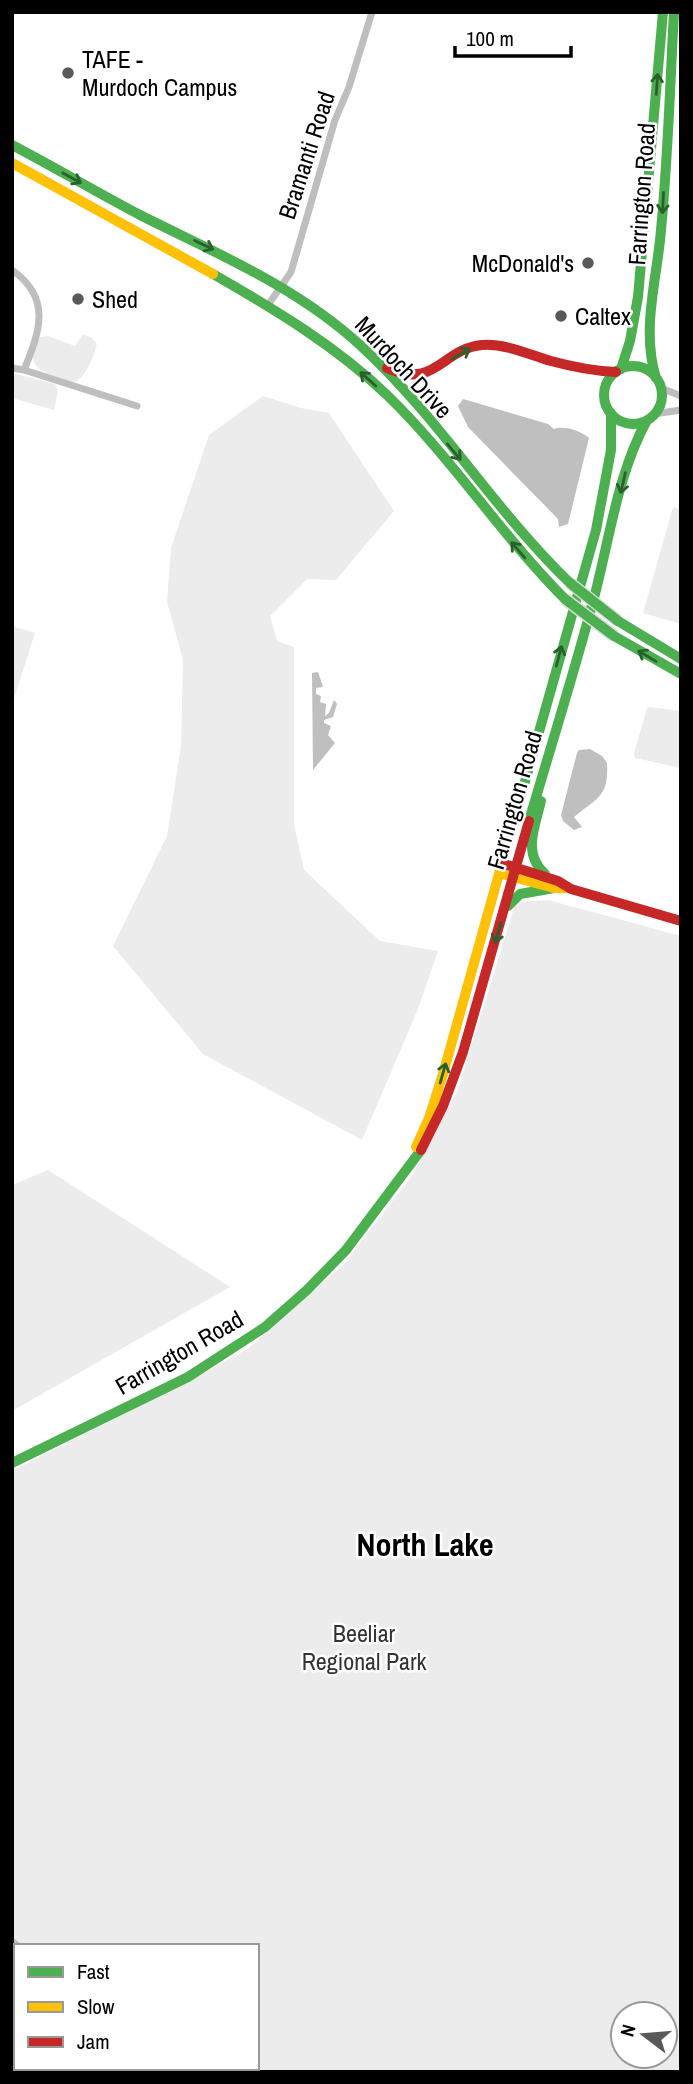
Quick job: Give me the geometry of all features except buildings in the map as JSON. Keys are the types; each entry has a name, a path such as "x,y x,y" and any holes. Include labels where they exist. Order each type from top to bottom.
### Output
{"main road":[{"name":"Farrington Road","path":"618,370 628,353 634,327 645,233 663,12"},
{"name":"Farrington Road","path":"659,383 650,365 650,326 661,233 674,12"},
{"name":"Murdoch Drive","path":"12,145 142,216 250,268 331,321 378,362 522,536 570,583 618,621 681,659"},
{"name":"Murdoch Drive","path":"12,163 268,305 335,351 386,395 420,431 524,557 565,600 614,636 681,674"},
{"path":"378,362 398,374 422,376 468,349 495,345 596,372 636,366 651,372 659,383 661,402 651,417 628,423 611,413 606,402 605,388 618,370"},
{"name":"Farrington Road","path":"399,1182 429,1118 596,530 611,450 611,413"},
{"name":"Farrington Road","path":"12,1463 195,1372 246,1341 327,1270 366,1228 415,1161 445,1102 463,1052 611,535 628,462 636,440 651,417"},
{"path":"540,726 544,731 547,730 562,682 571,674"},
{"path":"546,762 543,793 530,850 532,860 539,870 556,885"},
{"path":"500,868 681,921"},
{"path":"505,908 520,894 556,885"}],"street":[{"name":"Bramanti Road","path":"268,305 291,272 335,120 349,87 372,12"},
{"path":"12,270 26,280 39,302 40,322 24,370"},
{"path":"12,368 138,406"},
{"path":"659,383 681,396"},
{"path":"651,417 681,410"}],"green space":[{"path":"83,334 97,344 88,368 76,381 68,382 38,368 33,352 40,337 48,336 75,346"},
{"path":"12,375 55,384 58,391 54,410 12,398"},
{"path":"263,396 301,408 329,413 394,511 336,580 307,579 270,616 277,641 294,647 294,824 304,870 380,941 438,951 418,1009 362,1140 203,1054 113,946 167,836 181,746 183,660 167,602 171,548 209,435"},
{"path":"673,507 681,509 681,624 643,613"},
{"path":"12,626 35,633 12,705"},
{"path":"647,708 681,711 681,768 635,758 634,753"},
{"name":"Beeliar Regional Park","path":"548,900 681,936 681,2072 12,2072 12,1471 249,1348 344,1264 413,1174 457,1092 516,902"},
{"path":"48,1170 230,1287 12,1411 12,1185"}],"shaded area":[{"path":"463,399 548,424 554,429 572,429 589,438 568,524 559,527 558,519 468,427 458,406"},
{"path":"318,672 323,687 316,688 316,694 321,696 320,702 326,704 325,716 334,700 337,704 333,717 324,720 324,723 331,726 328,735 335,743 313,770 312,673"},
{"path":"590,749 602,756 607,763 606,784 600,796 574,817 582,827 574,830 563,821 561,815 577,753 579,750"},
{"path":"12,1937 21,1944 14,1944 14,2070 131,2072 12,2072"}],"traffic: fast":[{"path":"621,369 630,341 638,297 663,12"},
{"path":"656,378 650,323 663,203 674,12"},
{"path":"12,145 142,216 256,273 336,324 415,402 516,525 570,583"},
{"path":"213,274 326,344 387,395 433,444 519,549 565,599"},
{"path":"633,366 649,371 657,379 662,395 657,411 649,419 633,424 617,419 609,411 604,395 609,379 617,371 633,366"},
{"path":"502,863 596,530 611,450 611,413"},
{"path":"529,821 595,594 622,483 647,420"},
{"path":"570,583 618,621"},
{"path":"565,599 614,636"},
{"path":"618,621 681,659"},
{"path":"614,636 681,674"},
{"path":"541,801 532,849 538,866 545,874"},
{"path":"508,906 520,894 554,888"},
{"path":"12,1463 188,1377 265,1327 307,1290 346,1250 421,1150"}],"traffic: slow":[{"path":"12,163 213,274"},
{"path":"416,1147 429,1118 443,1074 502,863"},
{"path":"499,873 554,888 567,888"}],"traffic: jam":[{"path":"387,368 417,374 438,366 468,348 491,345 567,365 616,372"},
{"path":"421,1150 443,1106 463,1052 529,821"},
{"path":"501,863 558,881 571,889 681,921"}],"place":[{"name":"TAFE - Murdoch Campus","path":"68,73"},
{"name":"McDonald's","path":"588,263"},
{"name":"Shed","path":"78,299"},
{"name":"Caltex","path":"561,316"}],"district":[{"name":"North Lake","path":"425,1544"}]}
